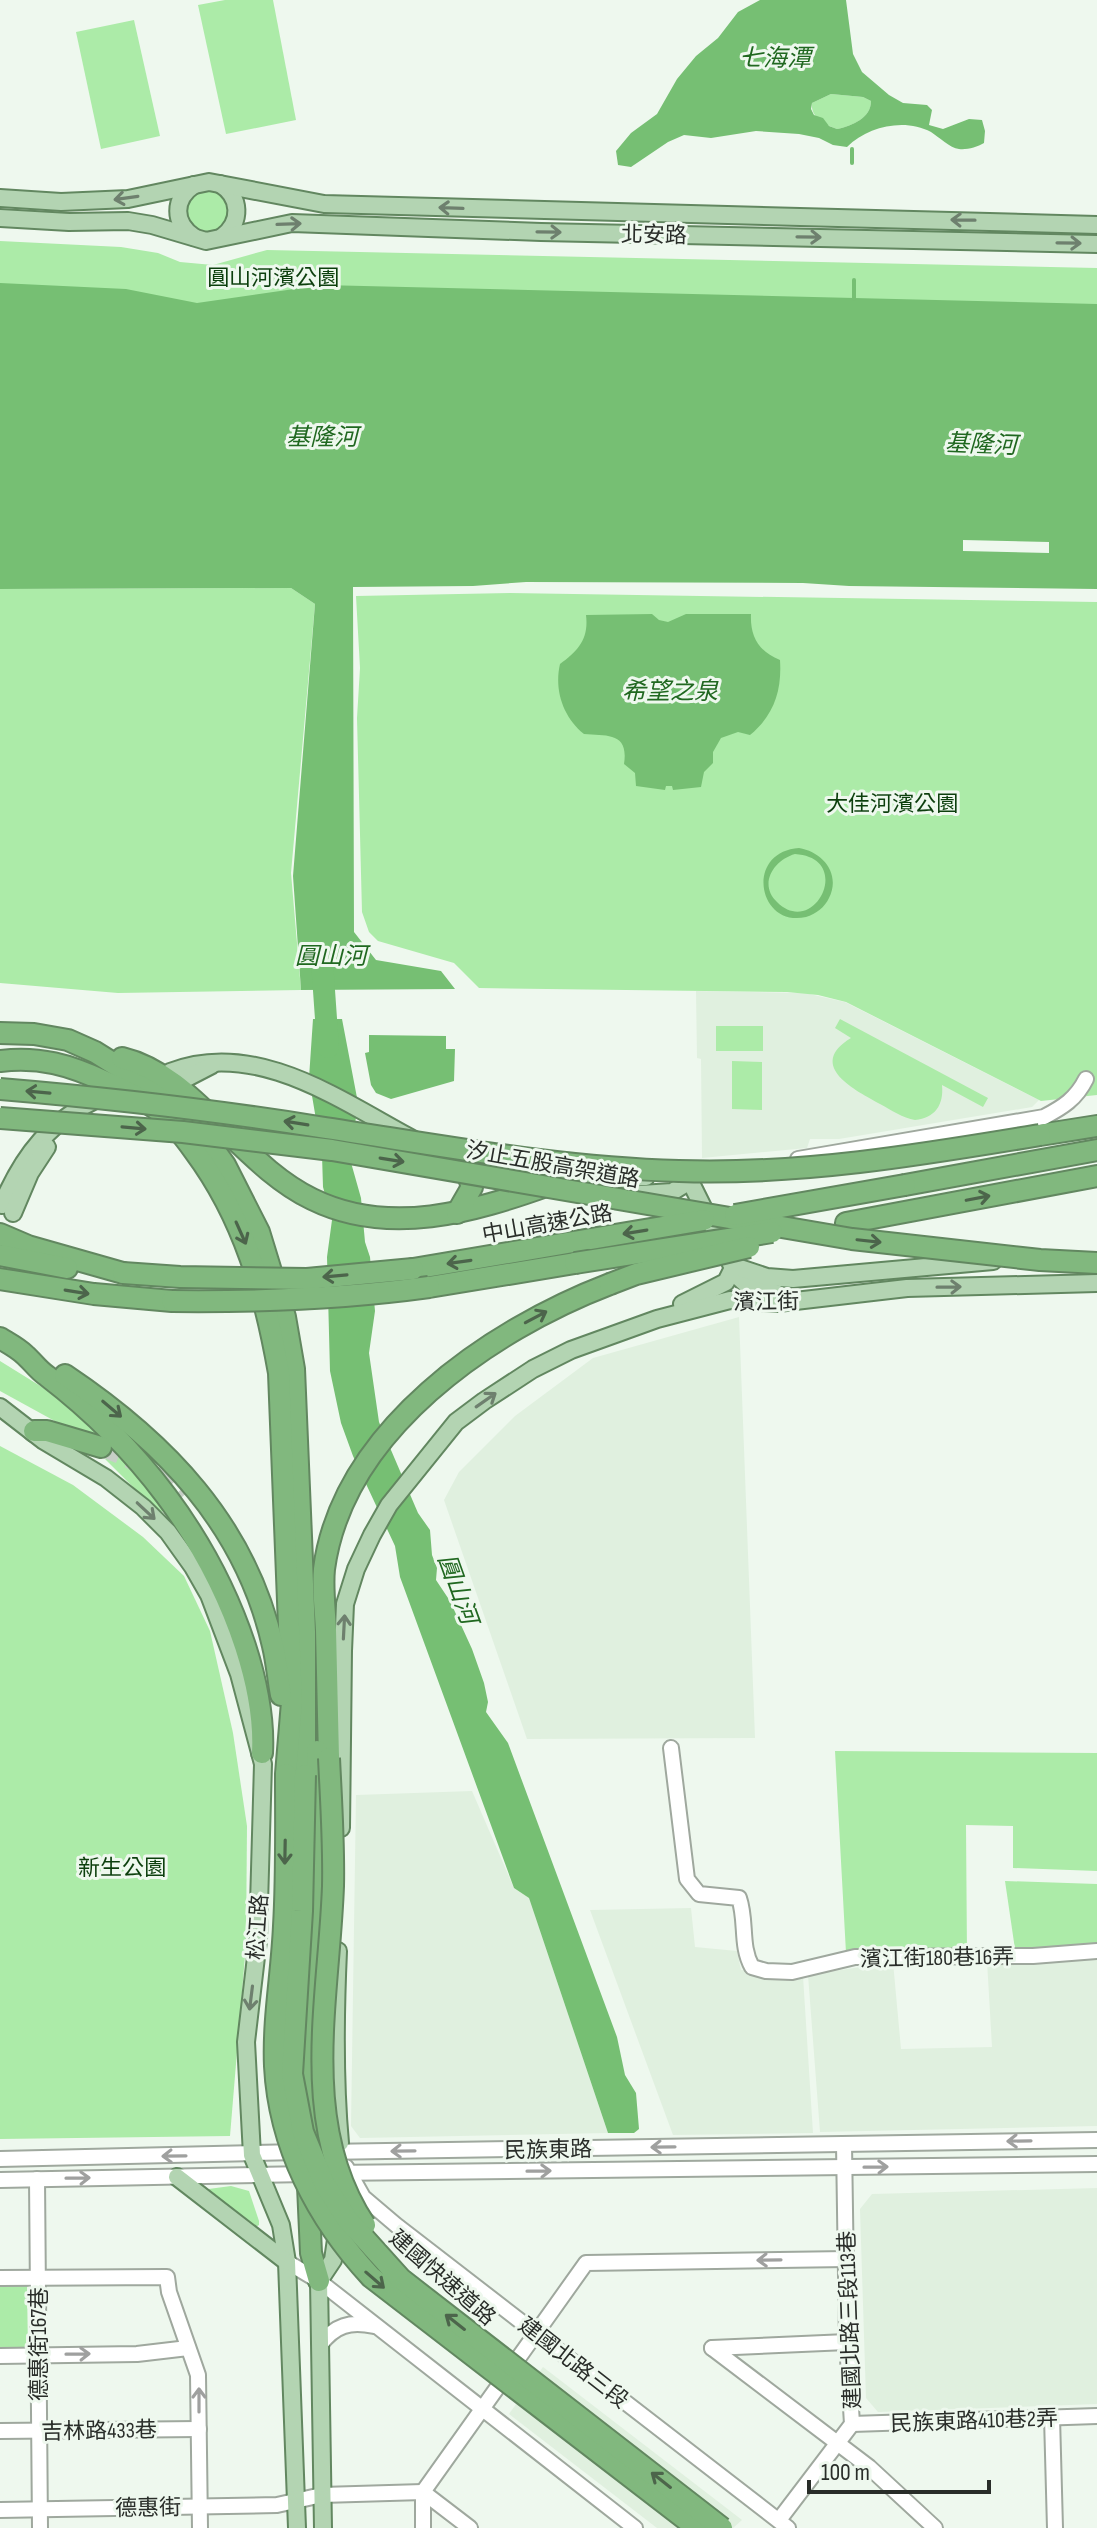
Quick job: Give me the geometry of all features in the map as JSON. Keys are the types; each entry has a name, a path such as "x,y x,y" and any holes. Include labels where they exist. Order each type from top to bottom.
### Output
{"highway":[{"path":"0,1033 57,1038 95,1052 135,1061 180,1087 248,1153 282,1180 309,1198 340,1210 388,1219 411,1219 457,1213 558,1182"},
{"path":"95,1052 190,1116 225,1165 244,1199 268,1256 285,1317 294,1369 305,1632 319,1770 319,1858 307,2067 311,2253 319,2281"},
{"path":"0,1061 23,1058 55,1062 84,1071 158,1111 183,1136 225,1197 251,1255 270,1322 279,1373 292,1702 288,1733"},
{"name":"汐止五股高架道路","path":"0,1089 217,1111 575,1165 681,1171 803,1168 897,1159 1097,1126"},
{"name":"汐止五股高架道路","path":"0,1118 183,1132 332,1150 852,1239 1040,1260 1097,1263"},
{"name":"中山高速公路","path":"0,1255 81,1271 180,1277 307,1279 413,1269 1097,1150"},
{"path":"457,1213 472,1187 467,1172 460,1164"},
{"name":"中山高速公路","path":"0,1279 94,1294 172,1301 256,1302 349,1298 709,1241 846,1223 1097,1176"},
{"path":"1053,1184 1097,1190"},
{"path":"401,2279 356,2211 330,2148 322,2083 333,1885 324,1570 341,1509 371,1456 406,1414 481,1351 516,1328 574,1298 636,1274 846,1223"},
{"path":"0,1234 28,1246 123,1273"},
{"path":"0,1338 23,1353 43,1374 72,1394 109,1429 168,1496 195,1537 233,1610 251,1665 262,1718 262,1753"},
{"path":"23,1353 38,1357 100,1398 151,1442 200,1492 234,1543 255,1588 273,1645 296,1774"},
{"path":"34,1431 47,1431 101,1447"},
{"path":"181,1498 214,1545 241,1596 296,1774"},
{"path":"326,1625 335,1703 341,1817"},
{"path":"296,1774 305,1632"},
{"name":"建國快速道路","path":"296,1774 302,1911 292,2049 296,2099 303,2132 324,2183 347,2219 401,2279 722,2528"},
{"name":"建國快速道路","path":"296,1774 276,2018 275,2067 292,2153 311,2194 351,2255 371,2277 697,2528"},
{"path":"436,2329 466,2363 675,2528"}],"main road":[{"name":"北安路","path":"0,198 61,202 128,199 209,182 324,204 1097,225"},
{"path":"0,218 128,221 206,240 231,229 237,209 228,190 209,182 184,193 178,213 182,227 206,240"},
{"name":"北安路","path":"206,240 292,223 541,232 1097,244"},
{"path":"176,1076 197,1064 260,1065 295,1078 423,1147 526,1194 560,1198 672,1192 690,1181"},
{"path":"8,1209 53,1141 111,1100"},
{"path":"415,1140 438,1145 521,1175 558,1182 667,1176 690,1181"},
{"name":"濱江街","path":"690,1181 734,1266 767,1277 793,1279 993,1261 1097,1263"},
{"path":"734,1266 737,1276 746,1284 777,1293 788,1301"},
{"path":"657,1319 726,1282 734,1266"},
{"name":"濱江街","path":"341,1817 345,1604 356,1569 389,1505 456,1422 533,1369 571,1350 657,1319 730,1300 778,1303 907,1288 1097,1283"},
{"name":"松江路","path":"0,1407 7,1419 34,1431 44,1441 106,1478 143,1507 168,1532 209,1595 222,1625 239,1674 253,1734 262,1753 258,1940 246,2042 252,2155 281,2225 287,2262 297,2528"},
{"path":"323,2528 319,2281 333,2260 345,2173 340,2152 333,2041 342,1858 341,1817"},
{"path":"177,2177 287,2262"}],"street":[{"path":"690,1181 722,1172 1044,1117 1079,1094 1086,1079"},
{"name":"濱江街180巷16弄","path":"671,1748 687,1879 699,1894 739,1898 743,1909 746,1957 752,1967 792,1972 855,1957 1033,1956 1097,1951"},
{"name":"民族東路","path":"0,2159 252,2155 310,2151 1097,2140"},
{"name":"建國北路三段113巷","path":"783,2524 852,2424 847,2342 844,2144"},
{"path":"741,2146 742,2169"},
{"name":"民族東路","path":"0,2180 1097,2164"},
{"name":"建國北路三段","path":"345,2173 363,2197 396,2225 783,2524"},
{"name":"德惠街167巷","path":"37,2179 40,2528"},
{"path":"423,2528 423,2492 586,2263 847,2259"},
{"path":"287,2262 319,2281 635,2528"},
{"path":"0,2278 167,2277 169,2292 198,2375 200,2528"},
{"path":"320,2345 340,2325 358,2322 377,2326"},
{"path":"847,2342 712,2348 869,2467 935,2528"},
{"path":"0,2356 137,2354 188,2348"},
{"name":"民族東路410巷2弄","path":"852,2424 1097,2416"},
{"path":"1052,2417 1055,2528"},
{"name":"吉林路433巷","path":"0,2431 199,2429"},
{"path":"423,2492 470,2528"},
{"name":"德惠街","path":"0,2510 277,2505 322,2495 423,2492"}],"shaded area":[{"path":"696,991 805,993 845,1002 1039,1100 1032,1107 839,1139 810,1139 807,1148 702,1158 701,1059 697,1058"},
{"path":"739,1317 755,1738 527,1739 444,1500 459,1472 515,1416 593,1358"},
{"path":"472,1791 514,1888 529,1898 608,2133 360,2138 351,2126 356,1795"},
{"path":"691,1908 695,1947 737,1951 741,1970 803,1976 813,2133 673,2135 590,1910"},
{"path":"1097,1957 1097,2126 820,2132 808,1975 893,1962 901,2049 992,2047 987,1961"},
{"path":"1097,2188 1097,2404 878,2412 866,2398 860,2209 872,2194"},
{"path":"543,2367 742,2520 733,2528 657,2528 509,2414"}],"green space":[{"path":"225,0 273,0 296,120 226,134 198,5"},
{"path":"134,20 160,136 101,149 76,32"},
{"path":"831,94 863,97 871,101 868,112 849,126 837,129 828,125 813,112 812,103"},
{"path":"207,190 222,196 228,211 222,226 207,232 192,226 186,211 192,196"},
{"name":"圓山河濱公園","path":"0,241 121,247 158,253 180,262 213,265 267,250 1097,268 1097,314 232,309 0,285"},
{"path":"291,588 315,604 291,873 301,990 118,993 0,983 0,589"},
{"name":"大佳河濱公園","path":"510,593 1097,602 1097,1095 1041,1101 846,1002 818,995 479,988 454,963 378,941 369,932 362,912 357,718 360,668 356,596"},
{"path":"840,1019 988,1098 983,1107 942,1085 937,1109 915,1120 897,1114 859,1092 834,1068 833,1058 838,1048 851,1038 835,1028"},
{"path":"716,1026 763,1026 763,1051 716,1051"},
{"path":"732,1061 762,1062 762,1110 732,1109"},
{"path":"0,1361 50,1392 118,1451 168,1512 157,1511 82,1436 0,1391"},
{"name":"新生公園","path":"0,1446 73,1485 143,1537 184,1576 210,1631 233,1733 247,1826 246,1944 230,2136 0,2139"},
{"path":"835,1751 1097,1753 1097,1871 1013,1868 1013,1826 966,1825 967,1956 846,1953"},
{"path":"1005,1881 1097,1884 1097,1951 1016,1956"},
{"path":"231,2186 249,2191 259,2221 253,2229 201,2190"},
{"path":"0,2285 27,2285 28,2351 0,2351"}],"water":[{"name":"七海潭","path":"760,0 846,0 853,54 862,72 903,103 927,105 932,110 929,125 943,129 969,119 982,120 984,143 959,149 931,132 910,125 876,129 847,147 799,134 756,131 711,138 684,135 631,167 618,165 616,151 631,133 657,114 677,79 696,56 718,38 738,12","holes":["831,94 863,97 871,101 864,117 837,129 814,115 811,109 812,103"]},
{"name":"基隆河","path":"0,283 126,289 197,303 322,285 1097,304 1097,589 526,582 473,586 353,587 354,932 376,960 441,971 455,989 301,990 293,876 315,604 291,588 0,589"},
{"name":"希望之泉","path":"652,614 668,622 686,614 751,614 757,642 780,660 780,682 771,711 750,735 738,732 721,738 713,752 713,763 704,772 701,787 673,790 672,786 666,786 665,790 636,786 635,773 624,764 625,754 620,741 608,736 584,734 571,720 559,693 560,664 581,644 586,631 586,615"},
{"path":"799,848 808,850 828,866 832,889 820,910 806,917 790,917 777,911 768,901 764,874 770,862 782,853","holes":["795,854 813,859 823,868 825,881 822,893 815,904 804,911 791,911 771,895 771,874 775,867"]},
{"name":"圓山河","path":"313,1019 342,1019 358,1103 350,1159 361,1198 365,1242 370,1257 375,1311 369,1353 379,1422 418,1513 430,1530 432,1555 437,1568 436,1580 450,1601 472,1649 484,1683 488,1702 486,1712 508,1743 617,2037 625,2075 636,2093 639,2129 634,2133 608,2133 529,1898 514,1888 400,1577 395,1546 341,1423 330,1371 327,1257 332,1220 323,1187 322,1155 309,1078"},
{"path":"369,1035 446,1036 446,1049 455,1049 454,1081 391,1099 376,1093 371,1085 365,1053 369,1052"}],"pier":[{"path":"963,540 1049,542 1049,553 963,551"}],"waterway":[{"path":"852,149 852,163"},
{"path":"854,280 854,299"},
{"name":"圓山河","path":"322,962 328,1047"}],"tunnel":[{"path":"101,1447 145,1467 181,1498"}]}
